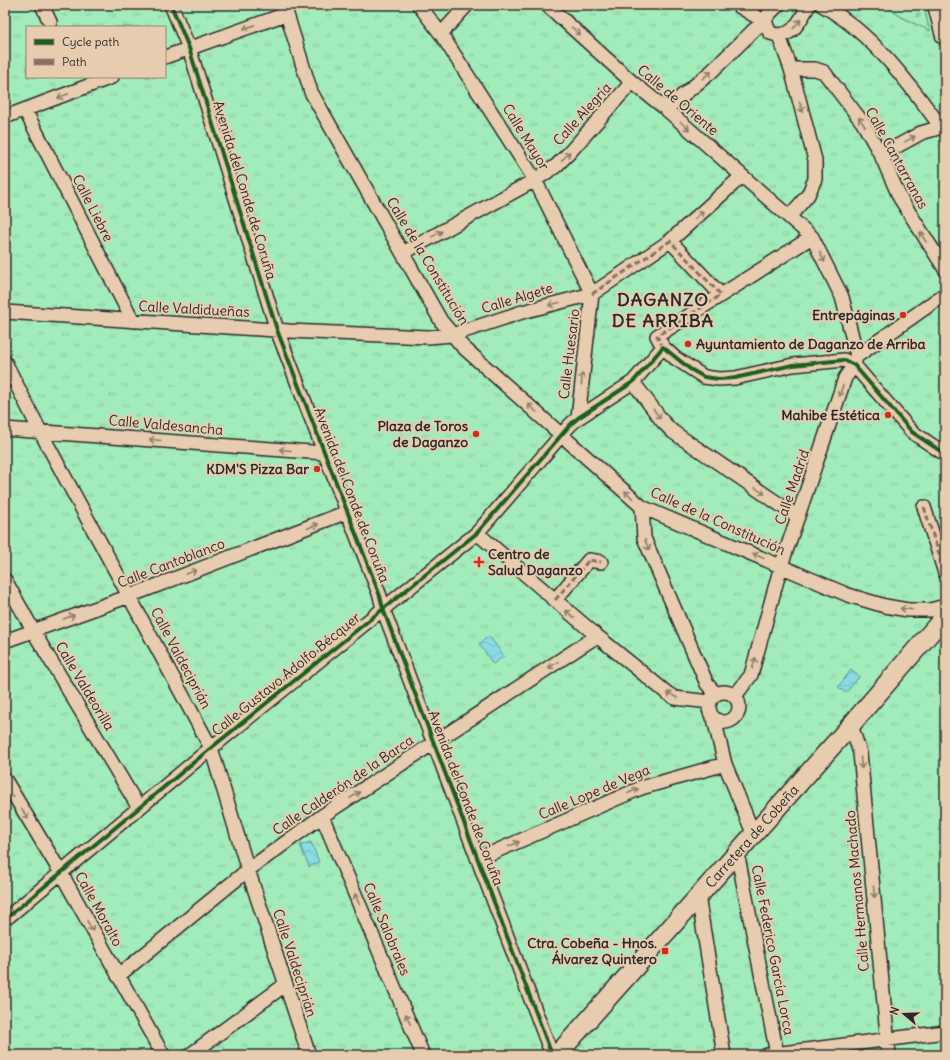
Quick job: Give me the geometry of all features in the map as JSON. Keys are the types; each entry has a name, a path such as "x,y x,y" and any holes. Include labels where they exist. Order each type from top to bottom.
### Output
{"street":[{"path":"42,5 50,22"},
{"name":"Avenida del Conde de Coruña","path":"171,5 189,48 277,330 380,596 383,609 552,1055"},
{"name":"Calle Mayor","path":"419,5 441,34 535,180 592,294"},
{"path":"441,34 467,5"},
{"name":"Calle de Oriente","path":"547,5 632,82 666,109 790,216 812,237 842,297 855,360"},
{"path":"737,5 765,22 770,33 779,36 787,35 799,22 810,5"},
{"path":"666,109 711,72 755,29 765,22 768,15 778,5"},
{"path":"822,5 850,25 879,50 943,127 921,133 881,155"},
{"path":"937,5 944,34"},
{"path":"166,57 285,10"},
{"name":"Calle de la Constitución","path":"285,10 311,92 442,321 463,347 642,507 848,595 885,606 908,610 930,610 945,606"},
{"path":"779,36 791,69 815,160 815,179 808,196 790,216"},
{"name":"Calle Cantarranas","path":"791,69 815,69 824,72 863,123 881,155 900,198 945,269"},
{"path":"5,117 109,78"},
{"name":"Calle Alegría","path":"403,253 535,180 556,166 632,82"},
{"name":"Calle Liebre","path":"25,110 134,321"},
{"name":"Calle Algete","path":"452,335 522,312 592,294 670,241 742,176"},
{"path":"812,237 657,336 663,347 690,369 704,377 719,379 735,378 794,365 855,360 945,294"},
{"path":"670,241 721,295"},
{"name":"Calle Huesario","path":"578,418 592,294"},
{"name":"Calle Valdidueñas","path":"5,312 277,330 428,337 452,335"},
{"name":"Calle Gustavo Adolfo Bécquer","path":"9,916 211,748 477,533 562,434 578,418 633,382 663,347"},
{"path":"855,360 912,432 945,454"},
{"name":"Calle Madrid","path":"735,696 750,675 781,566 845,378 855,360"},
{"name":"Calle Valdeciprián","path":"5,362 40,431 211,748 248,870 309,1055"},
{"path":"633,382 663,422 673,432 798,517"},
{"name":"Calle Valdesancha","path":"5,429 324,454"},
{"path":"642,507 644,538 713,698 709,710 714,719 724,758 753,833"},
{"path":"924,507 945,573"},
{"name":"Calle Cantoblanco","path":"5,641 130,596 347,512"},
{"path":"477,533 597,636 674,698 713,698 726,692 735,696 739,706 738,711 732,720 724,758"},
{"path":"555,600 589,560 601,562"},
{"name":"Calle Valdeorilla","path":"5,580 139,808"},
{"name":"Carretera de Cobeña","path":"557,1055 753,833 851,725 945,616"},
{"name":"Calle Calderón de la Barca","path":"118,976 248,870 322,816 597,636"},
{"path":"714,719 722,722 732,720"},
{"name":"Calle Hermanos Machado","path":"851,725 860,753 889,1055"},
{"name":"Calle Lope de Vega","path":"478,859 641,788 724,758"},
{"name":"Calle Moralto","path":"5,780 10,799 61,873 163,1055"},
{"name":"Calle Salobrales","path":"322,816 423,1055"},
{"name":"Calle Federico García Lorca","path":"737,852 772,1054"},
{"path":"698,896 724,1055"},
{"path":"190,1055 286,984"},
{"path":"772,1054 945,1032"}],"green space":[{"path":"5,5 945,5 945,1055 5,1055"},
{"path":"884,5 923,5 930,31 901,17"}],"water":[{"path":"489,636 504,656 493,664 479,644"},
{"path":"851,670 859,677 846,693 838,687"},
{"path":"311,842 319,862 309,867 300,845"}],"waterway":[{"path":"916,5 933,12"}],"marked path":[{"path":"592,294 670,241 721,295 657,336 663,347"},
{"path":"924,507 945,573"},
{"path":"555,600 589,560 601,562"},
{"path":"5,802 14,796"}],"cycle path":[{"path":"171,5 189,48 277,330 380,596 383,609 552,1055"},
{"path":"9,916 211,748 477,533 570,425 578,418 633,382 663,347 690,369 704,377 719,379 735,378 793,365 844,360 854,365 912,432 945,454"}],"place":[{"name":"Entrepáginas","path":"903,315"},
{"name":"Ayuntamiento de Daganzo de Arriba","path":"688,344"},
{"name":"Mahibe Estética","path":"888,415"},
{"name":"Plaza de Toros de Daganzo","path":"476,434"},
{"name":"KDM'S Pizza Bar","path":"317,469"},
{"name":"Centro de Salud Daganzo","path":"479,562"},
{"name":"Ctra. Cobeña - Hnos. Álvarez Quintero","path":"665,951"}],"district":[{"name":"DAGANZO DE ARRIBA","path":"663,310"}]}
